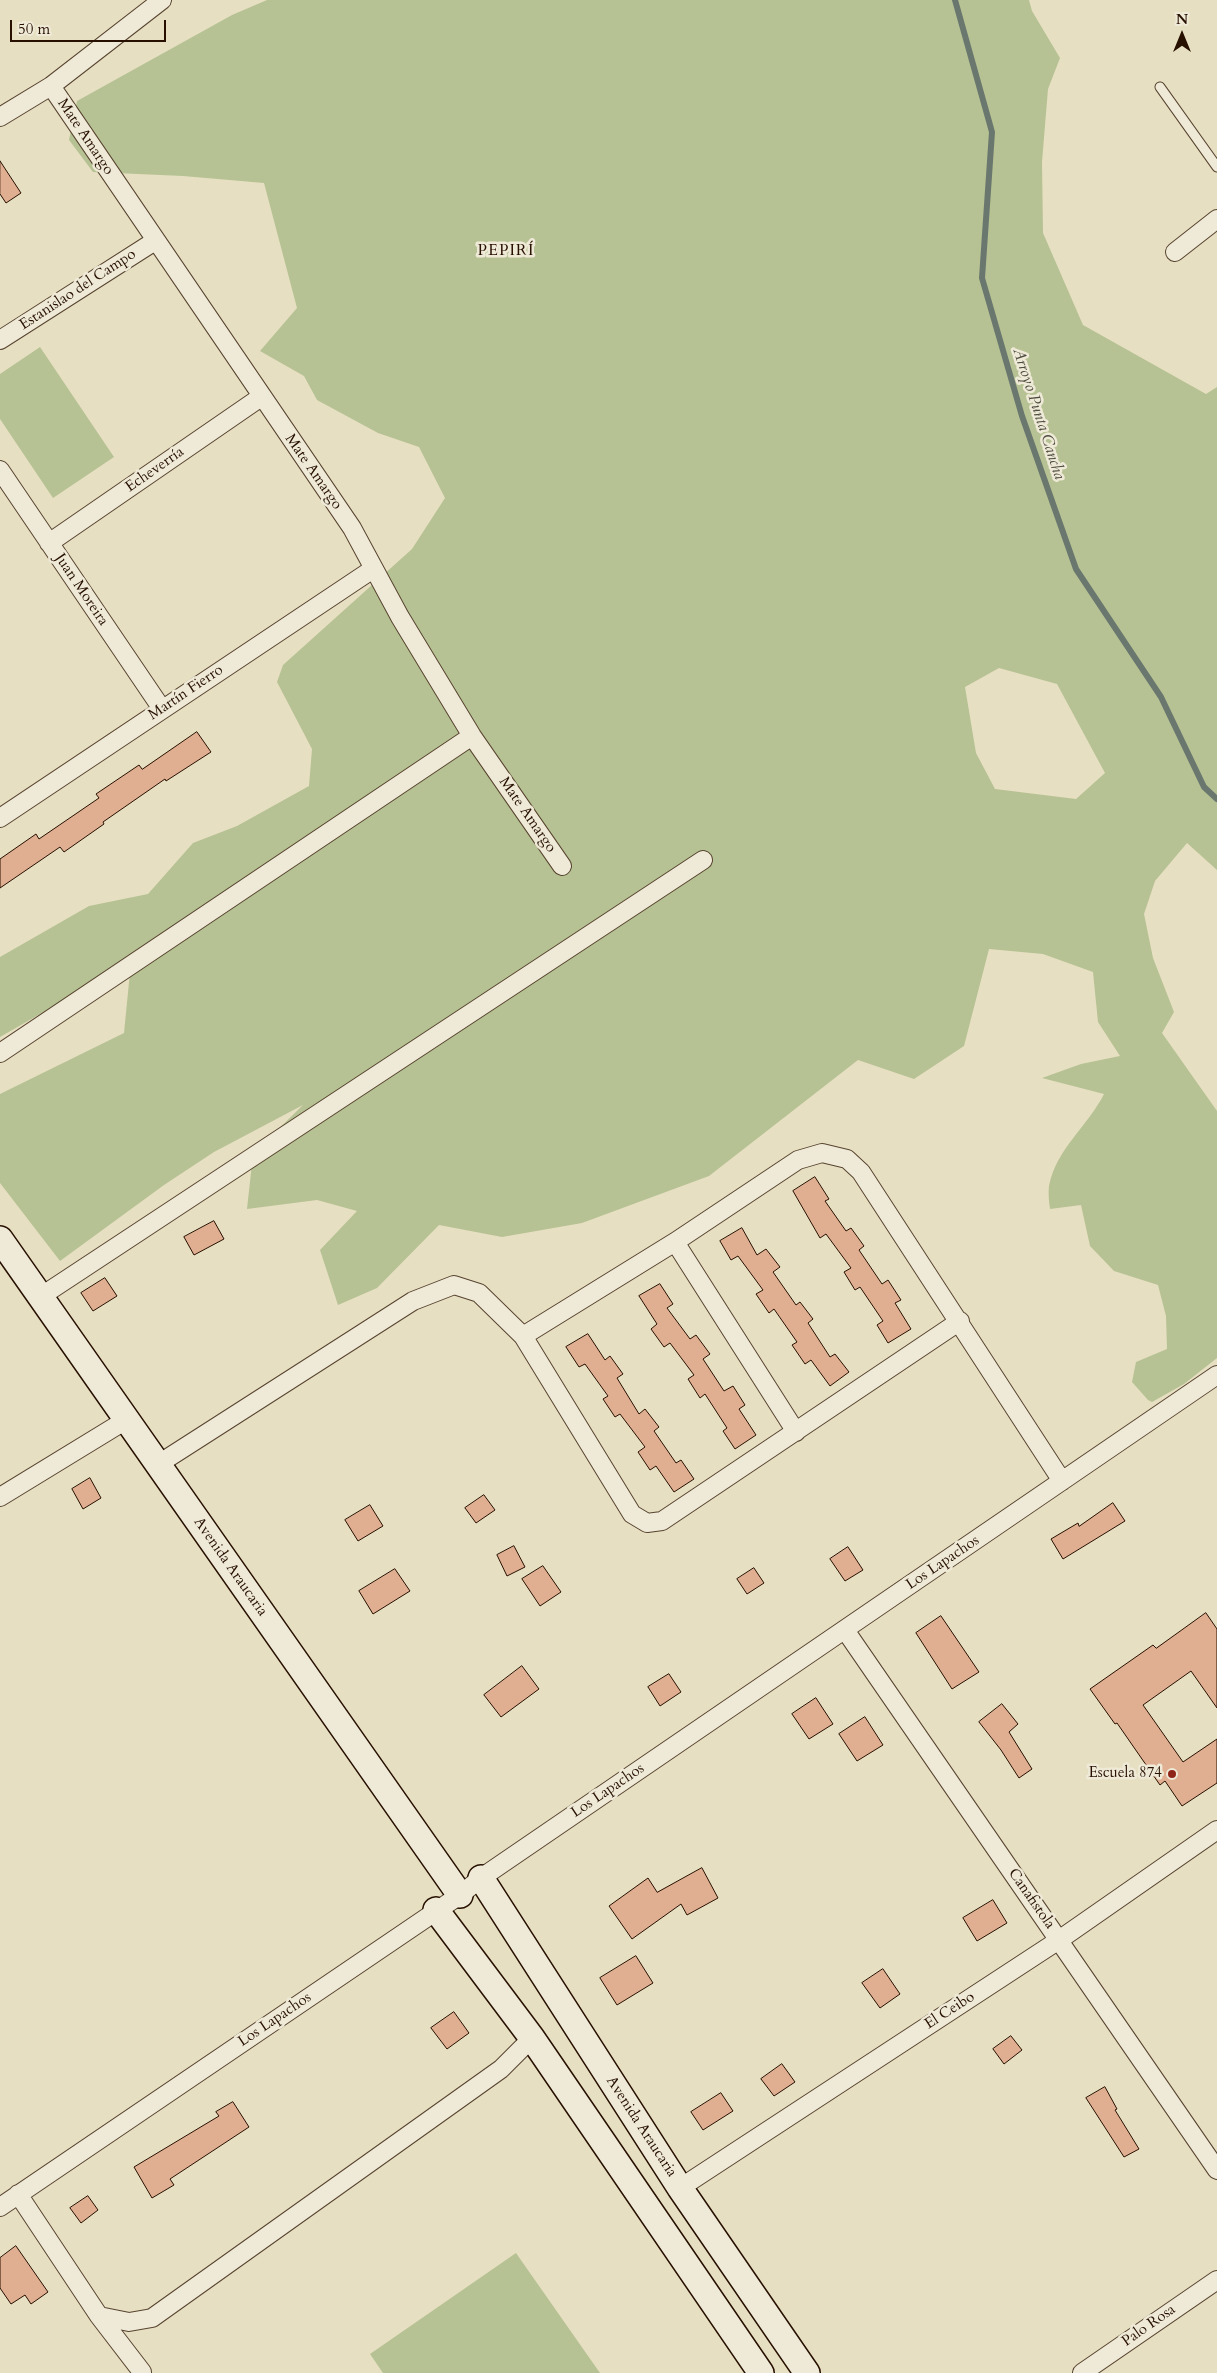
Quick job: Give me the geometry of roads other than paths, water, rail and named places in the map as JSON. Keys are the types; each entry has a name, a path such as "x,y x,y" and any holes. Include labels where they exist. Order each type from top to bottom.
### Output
{"main road":[{"name":"Avenida Araucaria","path":"0,1240 460,1895"},
{"name":"Avenida Araucaria","path":"481,1878 680,2188 807,2373"},
{"path":"436,1910 532,2038 761,2373"}],"street":[{"path":"0,117 51,86 162,0"},
{"name":"Mate Amargo","path":"51,86 352,528 373,568 472,736 562,866"},
{"path":"1174,252 1217,219"},
{"name":"Estanislao del Campo","path":"0,340 155,241"},
{"name":"Echeverría","path":"49,543 261,397"},
{"name":"Juan Moreira","path":"0,470 162,710"},
{"name":"Martín Fierro","path":"0,818 373,568"},
{"path":"0,1053 472,736"},
{"path":"40,1297 704,860"},
{"path":"523,1336 675,1242 798,1160 822,1153 847,1159 861,1172 960,1321 1062,1481"},
{"path":"675,1242 796,1432"},
{"path":"157,1465 413,1301 454,1285 480,1293 523,1336 632,1514 647,1523 662,1521 960,1321"},
{"name":"Los Lapachos","path":"0,2207 460,1895 481,1878 1217,1375"},
{"path":"0,1497 126,1420"},
{"name":"Canafistola","path":"845,1630 1217,2170"},
{"name":"El Ceibo","path":"680,2188 1059,1940 1217,1830"},
{"path":"98,2316 129,2322 152,2318 501,2069 532,2038"},
{"path":"18,2194 98,2316 142,2372"},
{"name":"Palo Rosa","path":"1082,2373 1217,2280"}],"lane":[{"path":"1160,87 1217,166"}],"waterway":[{"name":"Arroyo Punta Cancha","path":"955,0 992,132 982,278 1022,416 1076,569 1161,697 1204,787 1217,799"}],"place":[{"name":"Escuela 874","path":"1172,1774"}],"district":[{"name":"PEPIRÍ","path":"506,251"}]}
